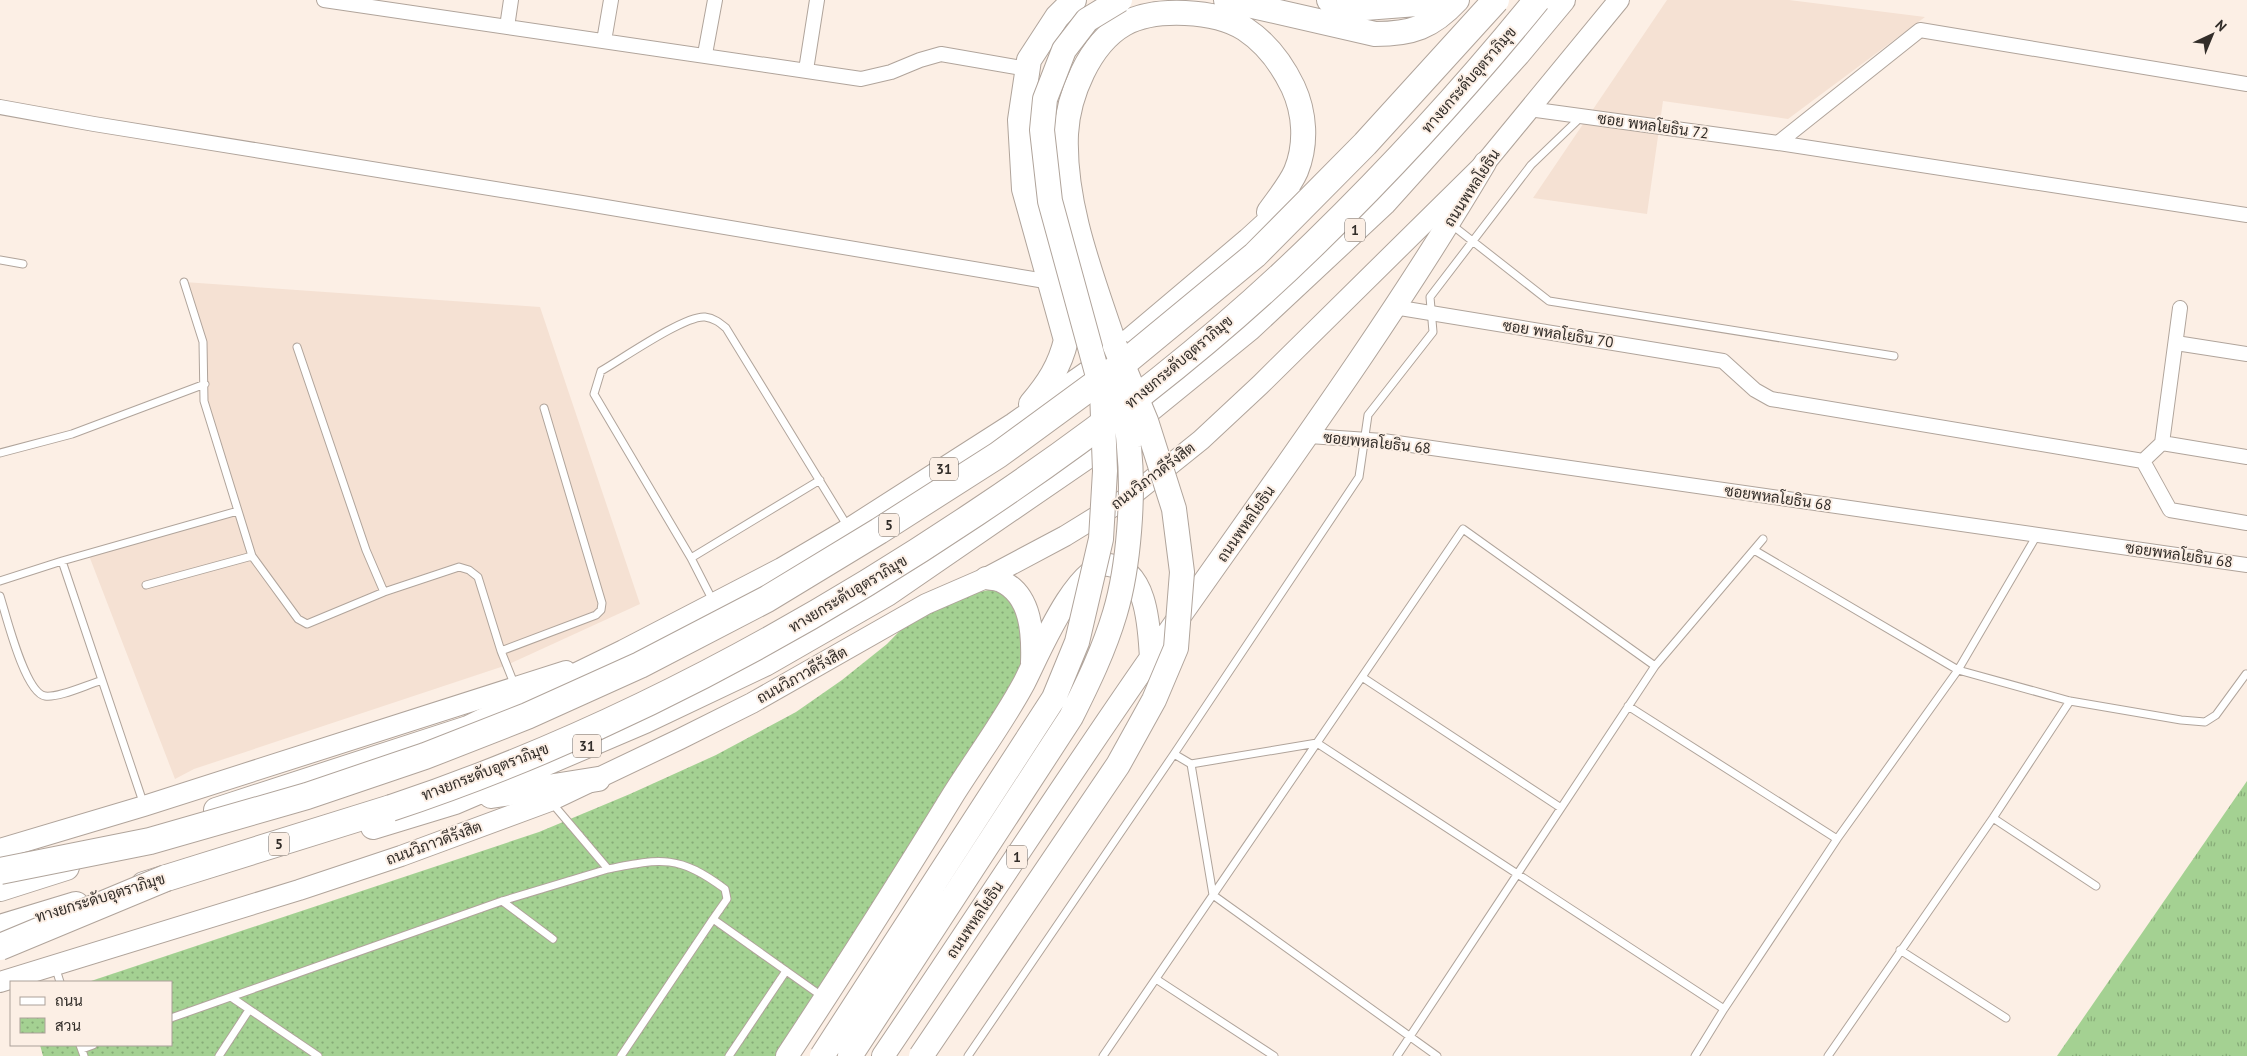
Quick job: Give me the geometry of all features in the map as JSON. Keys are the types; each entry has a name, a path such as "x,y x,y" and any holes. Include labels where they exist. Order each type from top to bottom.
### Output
{"highway":[{"path":"1014,425 1052,377 1062,359 1066,340 1024,190 1020,120 1029,60 1057,18 1074,0"},
{"path":"822,1056 1054,698 1077,642 1101,539 1105,471 1102,391 1050,201 1042,130 1045,99 1064,50 1087,20 1120,0"},
{"path":"1226,0 1375,34 1412,31 1429,24 1444,14 1457,0"},
{"path":"1329,0 1365,8 1417,4 1435,0"},
{"path":"1249,240 1329,167 1468,23 1486,0"},
{"name":"5","path":"0,888 150,841 308,796 425,756 528,716 640,665 767,599 879,531 1014,444 1128,359 1255,255 1365,144 1496,0"},
{"name":"ทางยกระดับอุตราภิมุข","path":"0,928 335,826 445,790 557,744 666,694 753,649 895,568 1016,487 1115,416 1226,324 1314,244 1410,147 1537,0"},
{"name":"1","path":"1120,434 1250,329 1384,203 1518,54 1563,0"},
{"path":"921,1056 1118,765 1154,700 1176,648 1182,572 1174,509 1146,422 1115,346 1089,266 1072,200 1066,134 1071,100 1085,67 1106,39 1124,24 1148,15 1175,13 1200,15 1224,21 1245,29 1273,54 1287,75 1299,100 1303,124 1302,149 1296,172 1249,240"},
{"name":"31","path":"0,878 468,728 716,606 850,530 1014,425 1107,360 1249,240"},
{"path":"850,1056 1071,718 1098,662 1116,611 1125,559 1130,509 1130,447 1115,346"},
{"name":"ถนนวิภาวดีรังสิต","path":"0,940 455,802 646,720 765,664 887,594 1120,434"},
{"path":"455,802 598,779"},
{"name":"5","path":"0,871 150,841"},
{"name":"5","path":"0,947 166,878"}],"main road":[{"name":"ถนนพหลโยธิน","path":"883,1056 1151,658 1309,436 1450,224 1485,163 1618,0"},
{"name":"ถนนวิภาวดีรังสิต","path":"0,982 57,974 401,856 550,801 752,703 926,604 986,578 1065,536 1135,493 1201,440 1332,316 1485,163"},
{"path":"787,1056 969,770 1010,710 1052,626 1081,580 1097,567 1109,565 1126,572 1136,583 1145,608 1151,658"},
{"path":"986,578 1002,581 1015,591 1025,606 1032,626 1032,668"},
{"name":"31","path":"0,849 144,806 624,652"}],"street":[{"path":"324,0 405,6 507,27 705,54 861,79 891,72 941,54 1028,69"},
{"path":"507,27 510,0"},
{"path":"604,40 611,0"},
{"path":"705,54 715,0"},
{"path":"806,70 817,0"},
{"path":"1778,142 1920,30 2247,84"},
{"path":"0,107 1051,282"},
{"name":"ซอย พหลโยธิน 72","path":"1529,109 1778,142 2247,215"},
{"name":"ซอย พหลโยธิน 70","path":"1394,307 1723,361 1754,390 1771,399 2143,460"},
{"path":"2180,308 2162,443 2143,460 2170,510 2247,523"},
{"path":"2176,343 2247,354"},
{"name":"ซอยพหลโยธิน 68","path":"1309,436 1364,440 2247,565"},
{"path":"2162,443 2247,456"}],"lane":[{"path":"968,1056 1174,754 1359,477 1368,415 1433,332 1430,297 1531,165 1582,116"},
{"path":"1450,224 1549,301 1894,356"},
{"path":"0,260 23,264"},
{"path":"184,282 204,342 204,401 252,556 298,619 307,624 384,592 459,567 469,570 478,577 501,651 516,687"},
{"path":"716,606 691,558 594,394 601,371 687,321 704,317 718,321 726,328 850,530"},
{"path":"297,347 366,550 384,592"},
{"path":"0,453 72,434 205,384"},
{"path":"501,651 596,616 601,610 602,602 544,408"},
{"path":"691,558 820,480"},
{"path":"0,581 62,560 238,511"},
{"path":"1103,1056 1463,529 1655,666"},
{"path":"1695,1056 1837,839 1958,670 2036,535"},
{"path":"1397,1056 1655,666 1763,538"},
{"path":"1754,550 1958,670 2070,701 2181,720 2205,722 2216,715 2246,674"},
{"path":"146,585 252,556"},
{"path":"62,560 100,680 144,806"},
{"path":"0,596 24,669 34,689 43,696 55,695 100,680"},
{"path":"1362,677 1561,808"},
{"path":"1828,1056 1993,818 2070,701"},
{"path":"1628,706 1837,839"},
{"path":"1174,754 1190,764 1317,743 1724,1009"},
{"path":"1190,764 1213,895 1409,1038 1437,1056"},
{"path":"550,801 608,869"},
{"path":"1993,818 2096,886"},
{"path":"172,1018 502,901 608,869 647,861 674,862 702,872 725,889 727,899 621,1056"},
{"path":"502,901 553,939"},
{"path":"713,920 825,999"},
{"path":"1900,950 2006,1018"},
{"path":"729,1056 786,971"},
{"path":"1156,979 1274,1056"},
{"path":"231,997 318,1056"},
{"path":"219,1056 249,1010"}],"shaded area":[{"path":"1667,0 1789,0 1925,17 1788,119 1663,101 1647,214 1533,198"},
{"path":"184,282 540,307 640,604 507,665 194,769 175,779 88,553 238,511 204,401 205,362"}],"green space":[{"path":"1002,587 1032,626 1024,676 779,1056 43,1056 40,1046 172,1046 172,981 91,981 539,832 630,794 716,755 796,712 842,680 887,644 926,604"},
{"path":"2247,781 2247,1056 2057,1056"}]}
